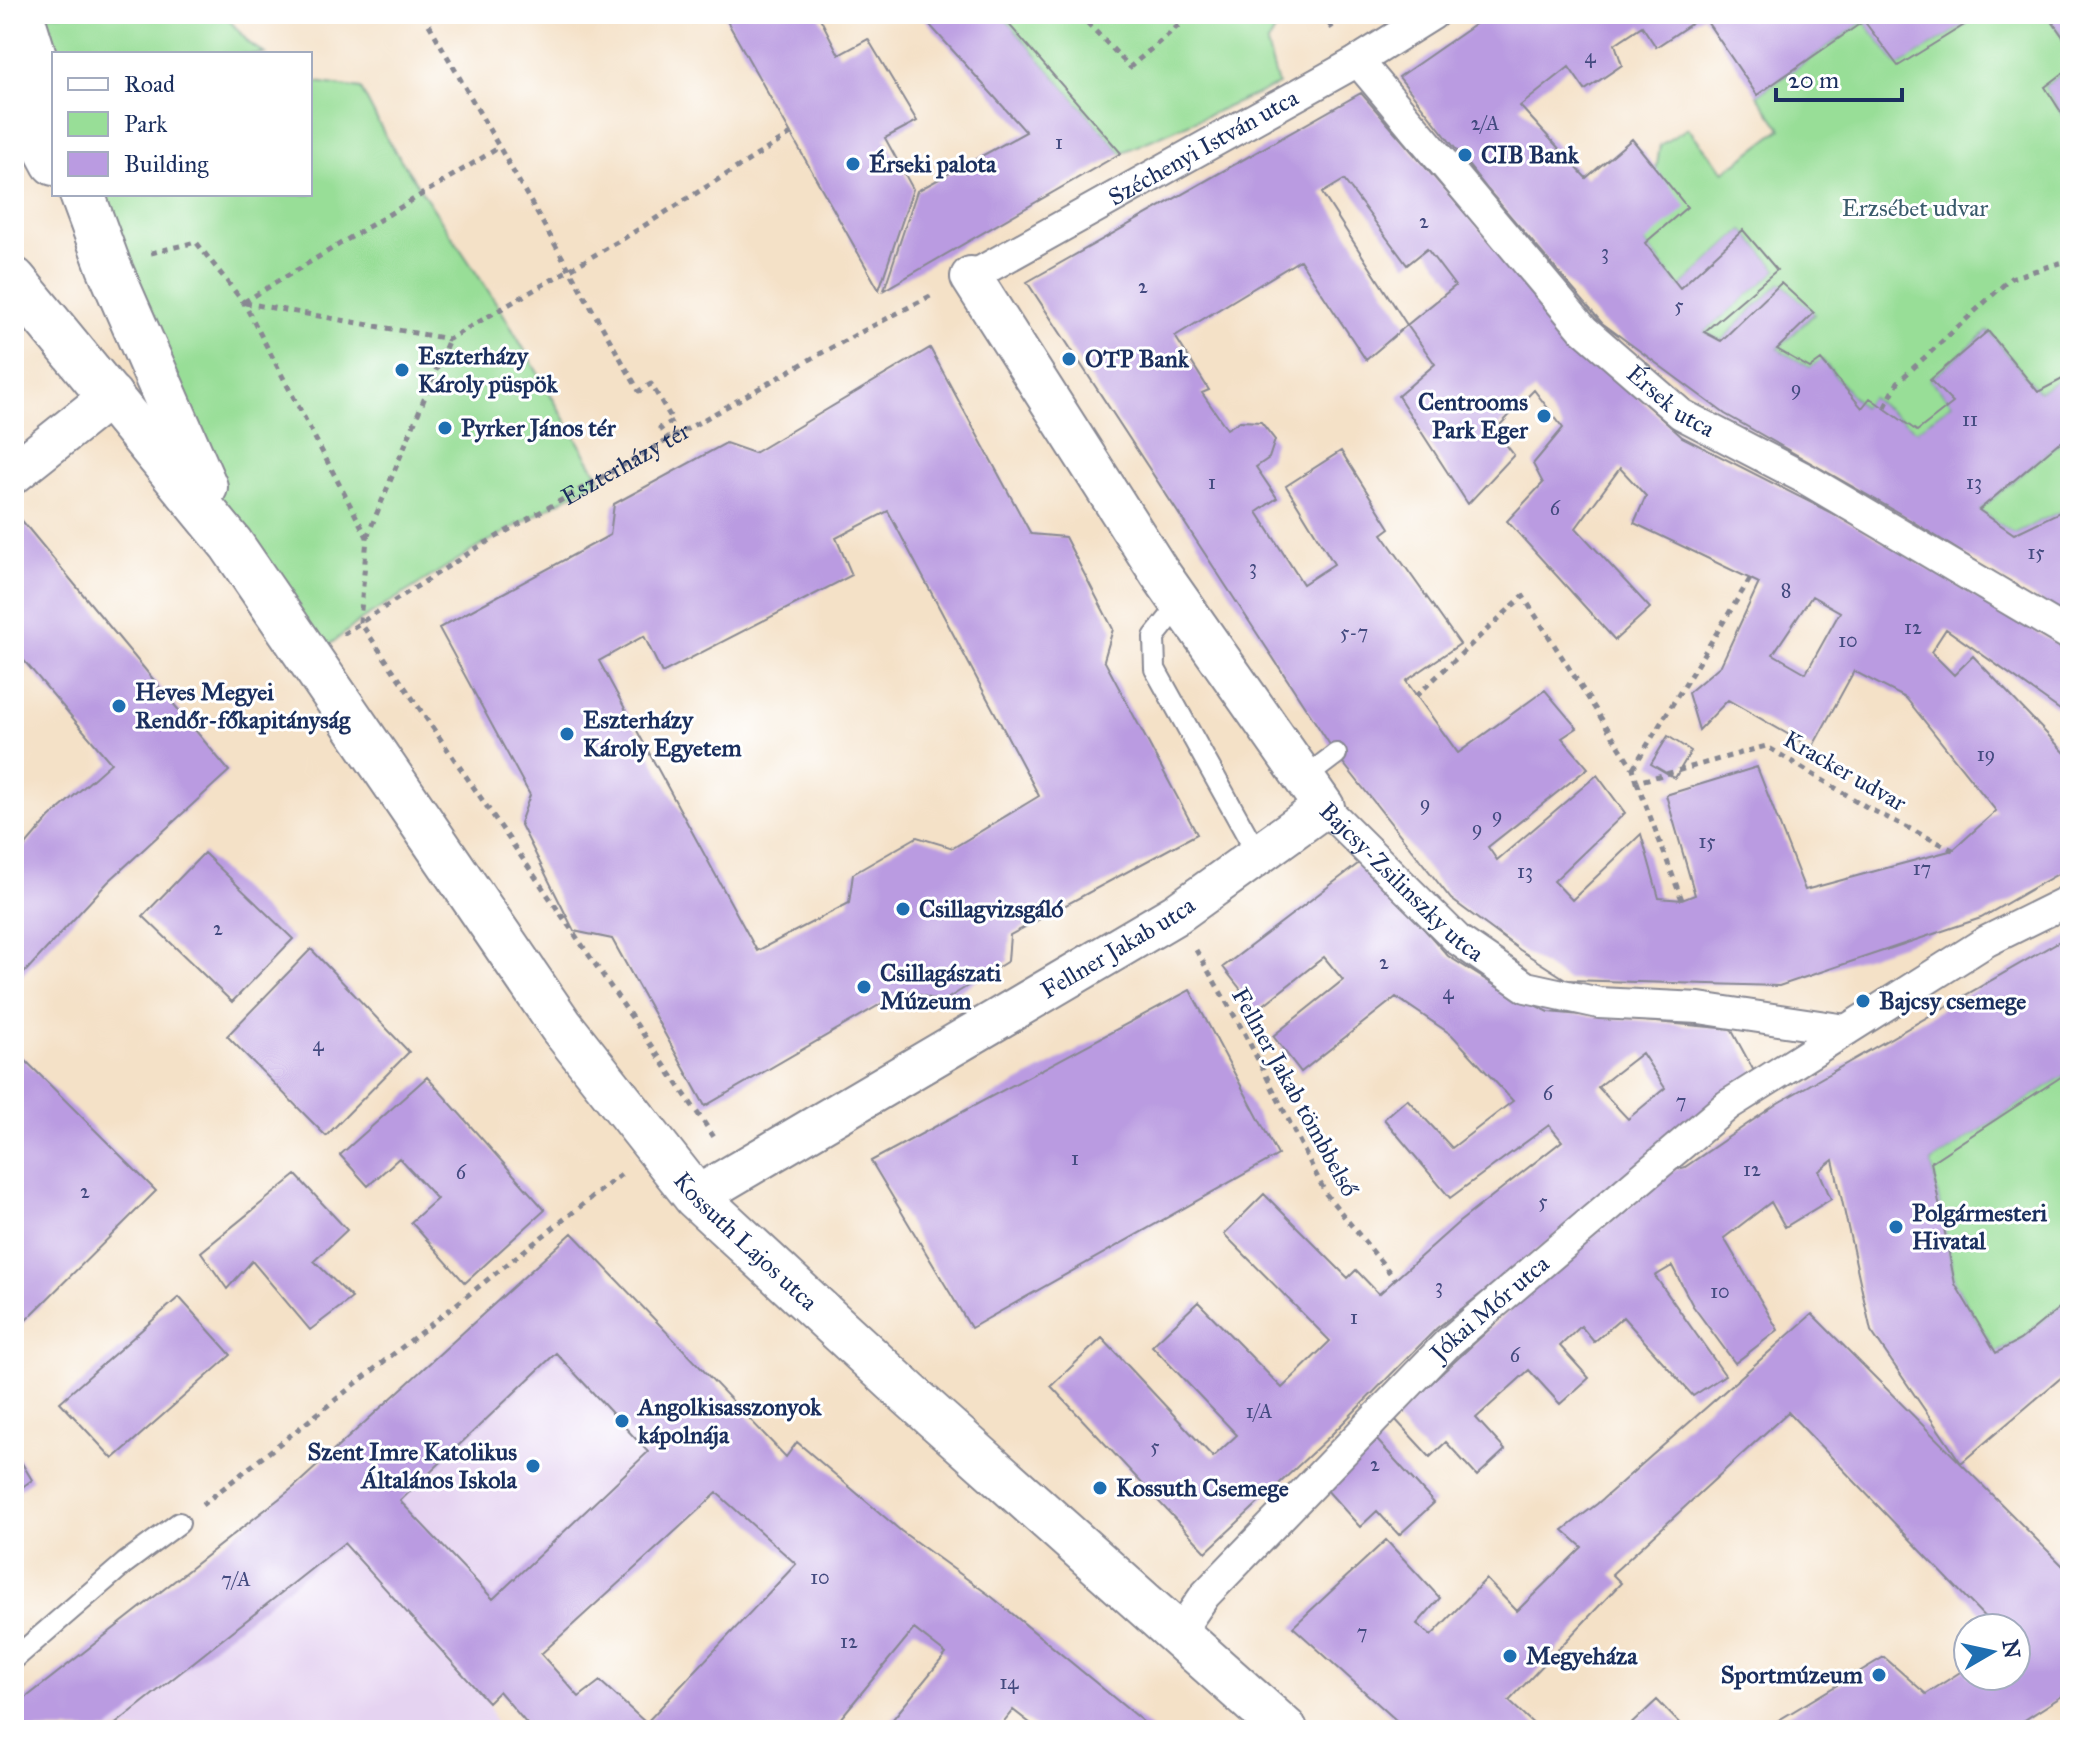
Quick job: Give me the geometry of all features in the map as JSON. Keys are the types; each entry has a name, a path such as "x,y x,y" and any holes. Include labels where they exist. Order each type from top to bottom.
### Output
{"street":[{"path":"14,41 19,14"},
{"path":"19,14 52,114"},
{"name":"Széchenyi István utca","path":"971,277 1358,61 1433,14"},
{"name":"Érsek utca","path":"1358,61 1583,329 1681,414 1806,479 2070,635"},
{"path":"14,100 31,120 52,159"},
{"path":"71,196 109,267"},
{"path":"83,196 109,267 231,544"},
{"name":"Bajcsy-Zsilinszky utca","path":"971,277 1181,603 1313,793 1458,940 1526,987 1599,1003 1699,1008 1846,1030"},
{"path":"14,280 112,395 231,544"},
{"path":"14,473 112,395"},
{"name":"Kossuth Lajos utca","path":"231,544 561,1026 696,1197 1285,1730"},
{"name":"Fellner Jakab utca","path":"696,1197 1176,914 1258,855 1313,793"},
{"path":"1846,1030 1987,941 2070,900"},
{"name":"Jókai Mór utca","path":"1178,1634 1205,1595 1448,1343 1728,1105 1846,1030"}],"lane":[{"path":"1181,603 1154,637 1155,669 1258,855"},
{"path":"1313,793 1336,754"},
{"path":"14,1659 125,1563 179,1523"}],"path":[{"path":"423,14 639,391 651,384 673,421 660,428 669,440"},
{"path":"1079,14 1130,67 1192,14"},
{"path":"754,1164 717,1142 360,622 367,537 449,339 567,268 626,237 791,134"},
{"path":"244,303 500,147"},
{"path":"109,267 196,242 244,303 367,537"},
{"path":"1885,407 1898,382 2011,278 2070,261"},
{"path":"244,303 449,339"},
{"name":"Eszterházy tér","path":"347,632 475,549 910,306"},
{"path":"1633,768 1750,579"},
{"path":"1416,696 1523,596 1633,768 1682,900"},
{"name":"Kracker udvar","path":"1637,782 1766,746 1870,809 1953,850"},
{"name":"Fellner Jakab tömbbelső","path":"1176,914 1245,1034 1326,1194 1395,1279"},
{"path":"179,1523 560,1220 658,1148"}],"shaded area":[{"name":"Szent Imre Katolikus Általános Iskola","path":"572,1233 773,1444 488,1701 497,1730 14,1730 14,1707 294,1487"}],"green space":[{"path":"21,14 224,14 249,43 262,52 52,52"},
{"path":"1000,14 1284,14 1267,45 1278,85 1121,153"},
{"name":"Erzsébet udvar","path":"1982,14 2047,14 2070,47 2070,68 2045,87 2070,126 2070,375 2038,392 1988,331 1930,380 1953,403 1917,431 1871,398 1862,408 1822,360 1810,368 1777,349 1814,314 1781,283 1721,341 1704,332 1777,270 1743,230 1680,288 1645,243 1660,145 1688,128 1724,172 1781,129 1757,95 1864,21 1898,66"},
{"path":"312,81 361,89 387,139 501,310 600,479 475,549 360,621 311,659 231,544 83,196 312,196"},
{"path":"2070,438 2070,507 2014,534 1979,510 2057,444"},
{"path":"2070,1071 2070,1299 2020,1340 1996,1353 1955,1284 1931,1162"}],"building":[{"name":"Érseki palota","path":"723,14 818,14 839,55 868,39 917,121 885,138 913,189 879,290"},
{"name":"Érseki palota","path":"920,14 1000,14 1121,153 884,290 917,191 1026,132"},
{"path":"1490,14 1982,14 1898,66 1864,21 1757,95 1703,16 1656,47 1642,26 1615,44 1622,65 1585,90 1569,67 1520,106 1586,178 1632,139 1687,207 1645,243 1680,288 1743,230 1777,270 1704,332 1721,341 1781,283 1814,313 1777,349 1810,368 1821,360 1862,408 1870,398 1917,431 1953,403 1930,380 1988,331 2038,392 2070,375 2070,438 2057,444 1979,510 2014,534 2070,507 2070,620 1899,513 1725,414 1602,323 1488,190 1399,77"},
{"path":"2047,14 2070,14 2070,47"},
{"path":"2070,68 2070,126 2045,87"},
{"path":"1361,93 1531,289 1632,392 1682,437 1853,524 2070,652 2070,717 1946,629 1931,652 1954,675 1973,656 2066,754 2070,752 2070,867 1981,918 1779,986 1567,980 1451,899 1336,754 1027,282","holes":["1344,180 1407,265 1427,249 1455,286 1407,325 1322,193","1300,260 1366,360 1407,325 1435,364 1398,396 1468,504 1514,455 1495,430 1534,390 1563,428 1533,464 1543,483 1507,521 1615,640 1650,608 1576,528 1620,468 1646,496 1634,523 1759,583 1721,665 1688,693 1699,730 1728,700 1812,748 1854,671 1906,698 1996,811 1953,850 1805,890 1757,767 1666,795 1695,895 1682,900 1659,898 1641,834 1572,900 1554,881 1625,813 1597,775 1497,860 1488,847 1588,768 1562,738 1577,728 1545,690 1458,753 1406,681 1460,644 1382,534 1390,528 1341,451 1286,486 1334,564 1303,584 1257,512 1277,498 1256,467 1269,458 1275,440 1261,422 1240,421 1227,429 1202,393 1209,390 1175,336","1812,596 1840,612 1806,673 1773,654"]},
{"name":"Eszterházy Károly Egyetem","path":"930,348 1031,534 1065,537 1113,629 1104,660 1197,834 1010,935 1008,961 942,1002 905,990 705,1106 612,939 574,931 520,823 530,795 439,628 610,535 614,504 726,443 754,453","holes":["888,511 1039,796 953,848 917,837 853,874 849,903 757,951 599,661 644,636 662,673 852,575 836,538"]},
{"name":"Heves Megyei Rendőr-főkapitányság","path":"14,511 229,771 108,882 14,984 14,859 49,818 111,763 14,649"},
{"path":"1668,736 1691,751 1675,778 1651,764"},
{"path":"204,853 293,939 232,1002 143,916"},
{"path":"1363,860 1448,956 1499,988 1549,1012 1731,1029 1755,1073 1629,1179 1437,1328 1329,1437 1206,1552 1051,1386 1102,1338 1213,1457 1237,1435 1152,1346 1198,1302 1282,1388 1330,1341 1224,1234 1264,1194 1348,1278 1356,1270 1379,1294 1458,1223 1562,1141 1549,1125 1450,1198 1384,1119 1407,1099 1452,1148 1513,1101 1452,1035 1396,997 1301,1072 1273,1036 1343,980 1324,957 1257,1010 1223,967","holes":["1642,1053 1665,1088 1628,1119 1598,1087"]},
{"path":"2070,935 2070,1071 1931,1162 1955,1284 1996,1353 2020,1340 2070,1299 2070,1370 1961,1463 1871,1331 1833,1160 1819,1171 1831,1199 1785,1227 1771,1202 1724,1238 1778,1330 1735,1363 1693,1306 1672,1266 1655,1276 1725,1375 1693,1396 1623,1317 1594,1342 1581,1326 1560,1346 1589,1378 1560,1404 1529,1370 1476,1418 1505,1450 1477,1476 1446,1442 1430,1457 1394,1418 1568,1256 1674,1170 1685,1167 1778,1103"},
{"path":"311,949 409,1052 326,1136 227,1036"},
{"path":"1190,990 1278,1155 971,1328 871,1161"},
{"path":"14,1049 156,1191 14,1332 14,1190 18,1187 14,1182"},
{"path":"427,1077 545,1210 465,1283 411,1222 437,1199 399,1158 368,1186 340,1155"},
{"path":"296,1175 347,1230 314,1261 352,1298 310,1330 252,1261 227,1289 201,1252"},
{"name":"Szent Imre Katolikus Általános Iskola","path":"572,1233 786,1457 797,1442 901,1531 992,1597 1153,1730 1039,1730 1013,1710 997,1730 884,1730 946,1654 914,1629 831,1730 532,1730 499,1691 488,1702 344,1543 108,1730 14,1730 14,1707 294,1487","holes":["556,1353 648,1452 493,1599 400,1501","717,1493 796,1564 646,1723 600,1681 579,1697 541,1654"]},
{"path":"179,1297 231,1355 113,1459 60,1402"},
{"path":"1812,1314 2070,1573 2070,1691 2009,1730 1762,1730 1884,1657 1926,1694 1952,1677 1952,1692 2032,1692 2032,1612 1980,1612 1788,1412 1612,1574 1621,1583 1509,1701 1540,1730 1407,1730 1293,1627 1386,1540 1440,1598 1417,1624 1431,1636 1486,1579 1517,1611 1582,1547 1563,1530 1597,1504"},
{"path":"1377,1440 1434,1503 1399,1535 1377,1511 1360,1527 1325,1488"},
{"path":"14,1450 32,1480 14,1493"},
{"name":"Megyeháza","path":"1657,1700 1686,1730 1625,1730"}],"place":[{"name":"CIB Bank","path":"1465,155"},
{"name":"Érseki palota","path":"853,164"},
{"name":"OTP Bank","path":"1069,359"},
{"name":"Eszterházy Károly püspök","path":"402,370"},
{"name":"Centrooms Park Eger","path":"1544,416"},
{"name":"Pyrker János tér","path":"445,428"},
{"name":"Heves Megyei Rendőr-főkapitányság","path":"119,706"},
{"name":"Eszterházy Károly Egyetem","path":"567,734"},
{"name":"Csillagvizsgáló","path":"903,909"},
{"name":"Csillagászati Múzeum","path":"864,987"},
{"name":"Bajcsy csemege","path":"1863,1001"},
{"name":"Polgármesteri Hivatal","path":"1896,1227"},
{"name":"Angolkisasszonyok kápolnája","path":"622,1421"},
{"name":"Szent Imre Katolikus Általános Iskola","path":"533,1466"},
{"name":"Kossuth Csemege","path":"1100,1488"},
{"name":"Megyeháza","path":"1510,1656"},
{"name":"Sportmúzeum","path":"1879,1675"}]}
